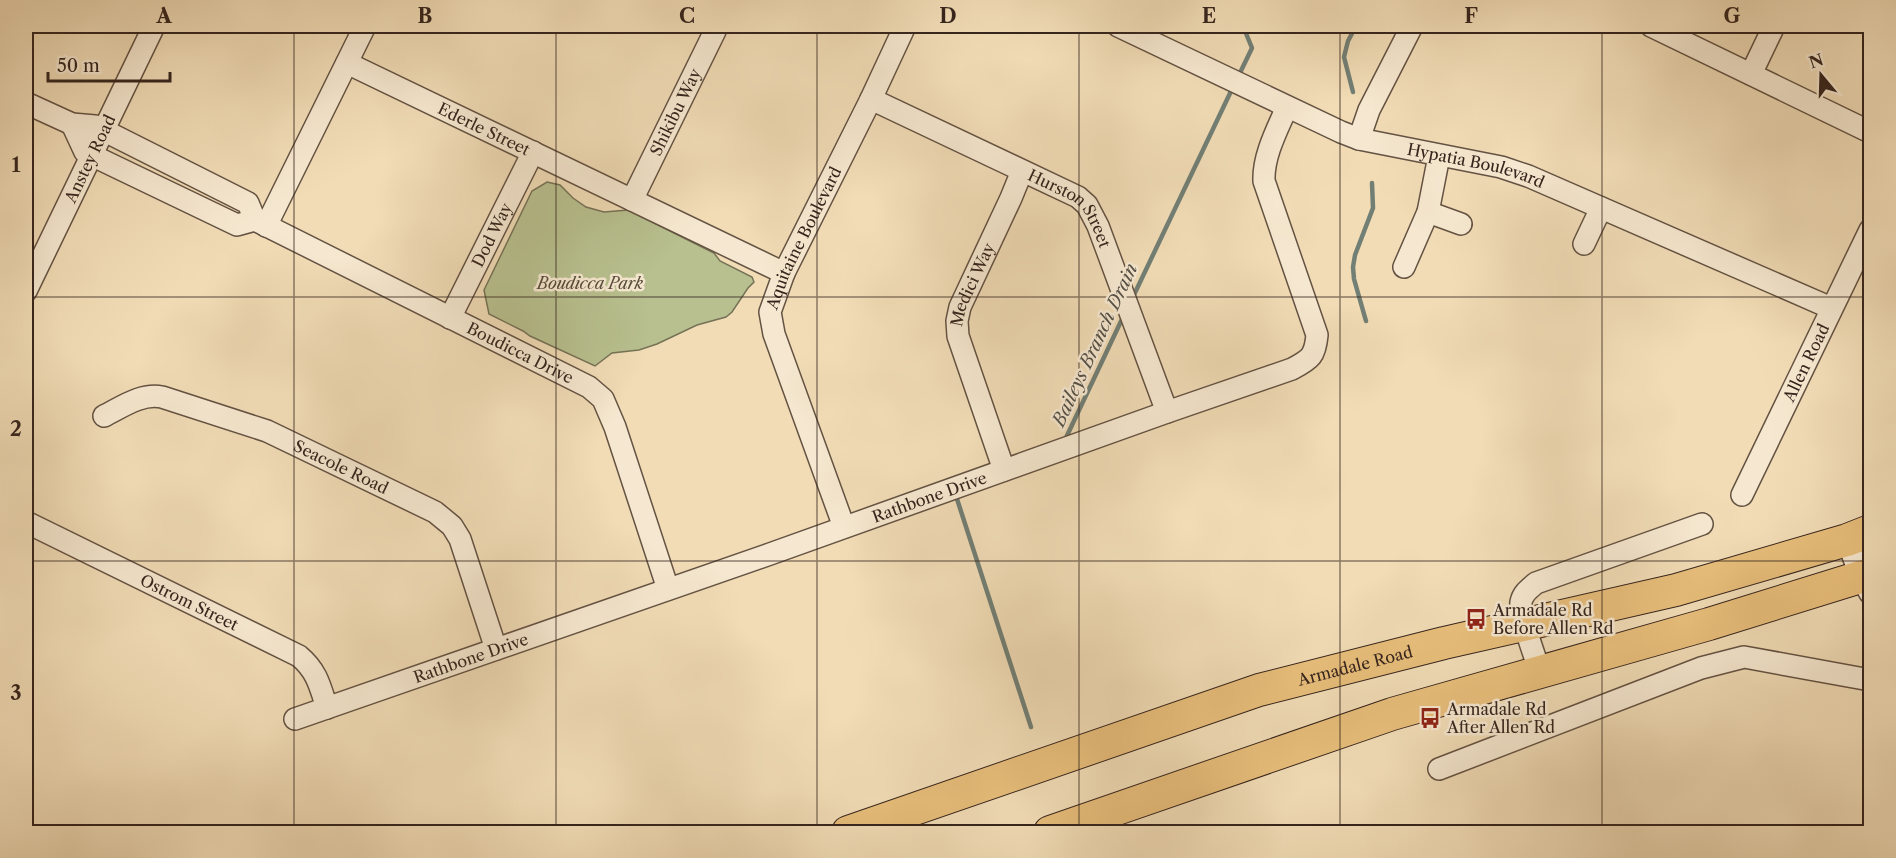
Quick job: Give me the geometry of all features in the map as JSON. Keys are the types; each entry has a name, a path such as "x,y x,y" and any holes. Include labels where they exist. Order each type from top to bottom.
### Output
{"highway":[{"name":"Armadale Road","path":"848,832 1259,690 1525,624 1676,590 1859,536"},
{"path":"1050,832 1392,714 1746,613 1867,581"}],"street":[{"name":"Anstey Road","path":"26,291 154,26"},
{"path":"260,223 365,26"},
{"name":"Shikibu Way","path":"632,200 716,26"},
{"name":"Aquitaine Boulevard","path":"844,527 774,334 771,312 784,273 905,26"},
{"name":"Hypatia Boulevard","path":"1118,26 1216,71 1321,124 1359,139 1501,167 1528,176 1832,308"},
{"path":"1359,139 1369,110 1412,26"},
{"path":"1652,26 1870,132"},
{"path":"1751,74 1774,26"},
{"name":"Ederle Street","path":"347,63 784,273"},
{"name":"Hurston Street","path":"871,99 1067,191 1087,205 1098,226 1167,412"},
{"name":"Boudicca Drive","path":"26,102 72,124 95,126 248,203 260,223"},
{"name":"Rathbone Drive","path":"295,719 1292,369 1307,361 1316,350 1317,335 1264,181 1263,169 1287,107"},
{"path":"72,124 85,152 92,155"},
{"name":"Dod Way","path":"450,318 533,152"},
{"name":"Boudicca Drive","path":"92,155 237,225 260,223 589,387 603,399 624,453 668,589"},
{"path":"1404,267 1428,212 1440,156"},
{"name":"Medici Way","path":"1004,470 958,336 957,321 960,307 1022,171"},
{"path":"1584,244 1601,208"},
{"path":"1428,212 1461,224"},
{"name":"Allen Road","path":"1742,495 1832,308 1862,267 1870,230"},
{"name":"Seacole Road","path":"104,416 145,396 162,397 267,431 435,512 452,526 460,539 496,649"},
{"name":"Ostrom Street","path":"26,522 299,656 310,665 327,708"},
{"path":"1540,673 1521,604 1526,591 1536,583 1702,524"},
{"path":"1859,536 1867,581"},
{"path":"1438,770 1701,668 1743,657 1870,680"}],"green space":[{"name":"Boudicca Park","path":"547,182 560,185 586,207 604,212 628,210 714,253 720,261 752,277 754,282 726,317 697,325 639,350 612,353 595,366 530,336 489,314 484,290 532,191"}],"waterway":[{"name":"Baileys Branch Drain","path":"1238,77 1252,48 1243,26"},
{"path":"1353,92 1344,57 1348,41 1356,26"},
{"name":"Baileys Branch Drain","path":"1132,299 1233,87"},
{"path":"1366,321 1354,279 1353,267 1355,255 1373,208 1372,183"},
{"name":"Baileys Branch Drain","path":"1064,442 1123,317"},
{"name":"Baileys Branch Drain","path":"960,493 957,499 1031,727"}],"place":[{"name":"Armadale Rd Before Allen Rd","path":"1476,619"},
{"name":"Armadale Rd After Allen Rd","path":"1430,718"}]}
